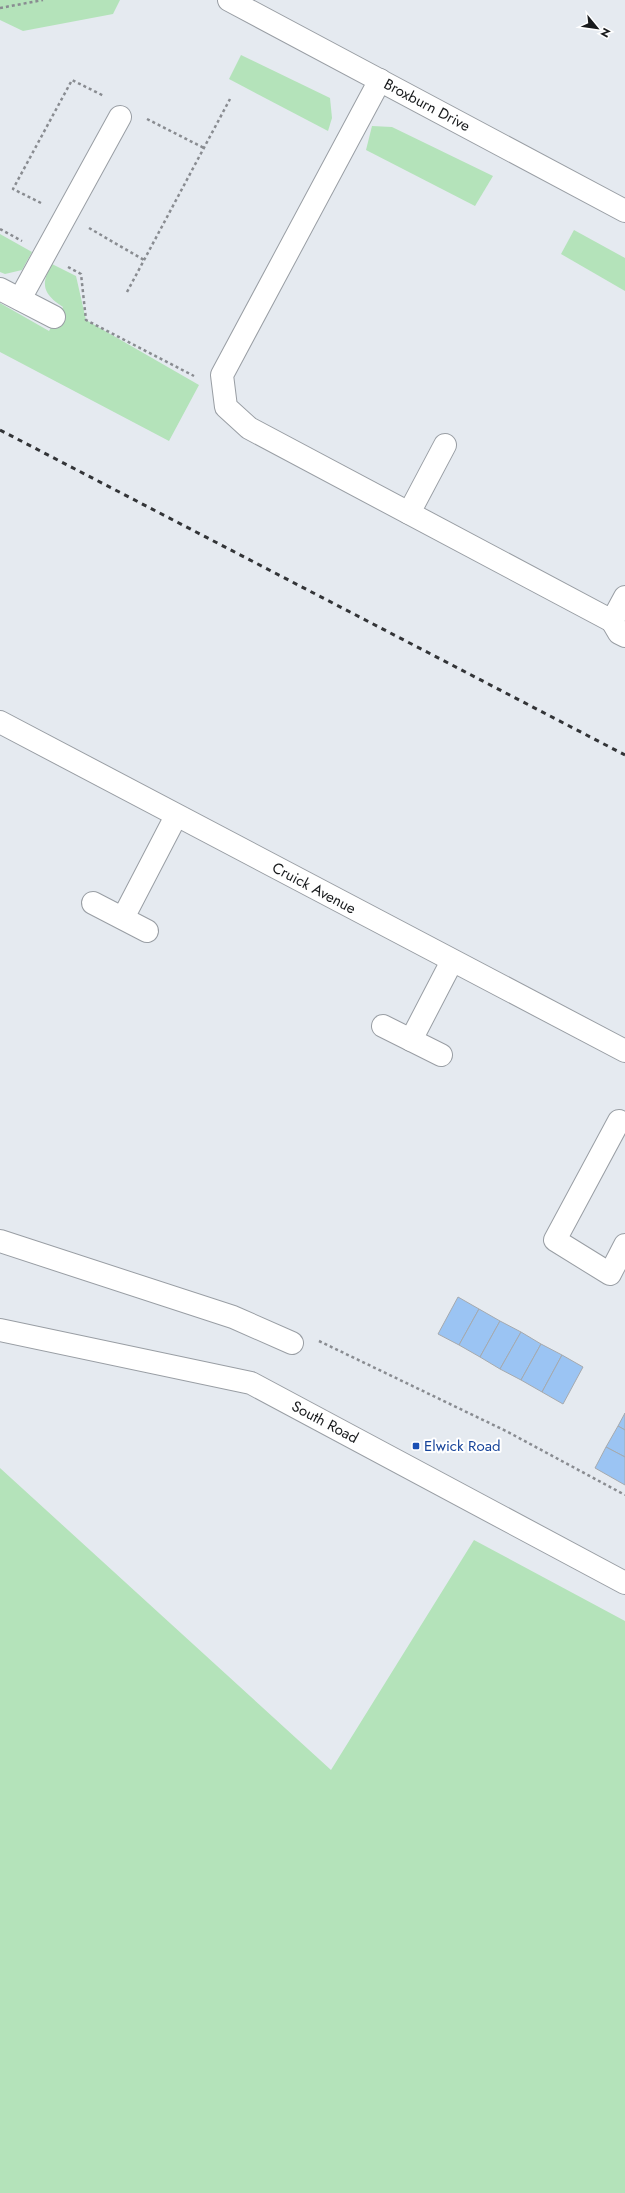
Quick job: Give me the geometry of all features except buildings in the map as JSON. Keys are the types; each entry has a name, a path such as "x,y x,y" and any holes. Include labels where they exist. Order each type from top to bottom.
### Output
{"street":[{"name":"Broxburn Drive","path":"229,0 625,211"},
{"path":"380,80 222,375 226,407 249,428 409,512 619,629 625,597"},
{"path":"20,299 120,117"},
{"path":"0,289 54,317"},
{"path":"409,512 445,445"},
{"name":"Cruick Avenue","path":"0,722 625,1051"},
{"path":"123,918 176,816"},
{"path":"93,903 147,931"},
{"path":"411,1040 452,961"},
{"path":"383,1026 441,1055"},
{"path":"619,1121 555,1240 610,1274 625,1245"},
{"path":"0,1241 233,1317 292,1343"},
{"name":"South Road","path":"0,1330 251,1383 625,1583"}],"path":[{"path":"0,8 43,0"},
{"path":"127,292 230,99"},
{"path":"83,224 144,260"},
{"path":"0,229 80,274 86,320 200,379"},
{"path":"292,1343 297,1331 401,1379 506,1431 625,1495"}],"green space":[{"path":"0,0 120,0 113,14 23,31 0,20"},
{"path":"241,55 330,98 332,118 328,131 229,79"},
{"path":"372,126 392,127 493,176 475,206 366,150"},
{"path":"574,230 625,258 625,291 561,254"},
{"path":"0,234 32,252 22,270 5,274 0,272"},
{"path":"52,264 76,276 86,320 199,385 169,441 0,352 0,303 49,331 63,307 51,298 46,288 46,277"},
{"path":"0,1468 331,1770 474,1540 625,1621 625,2193 0,2193"}],"railway":[{"path":"0,430 625,755"}],"place":[{"name":"Elwick Road","path":"416,1446"}]}
